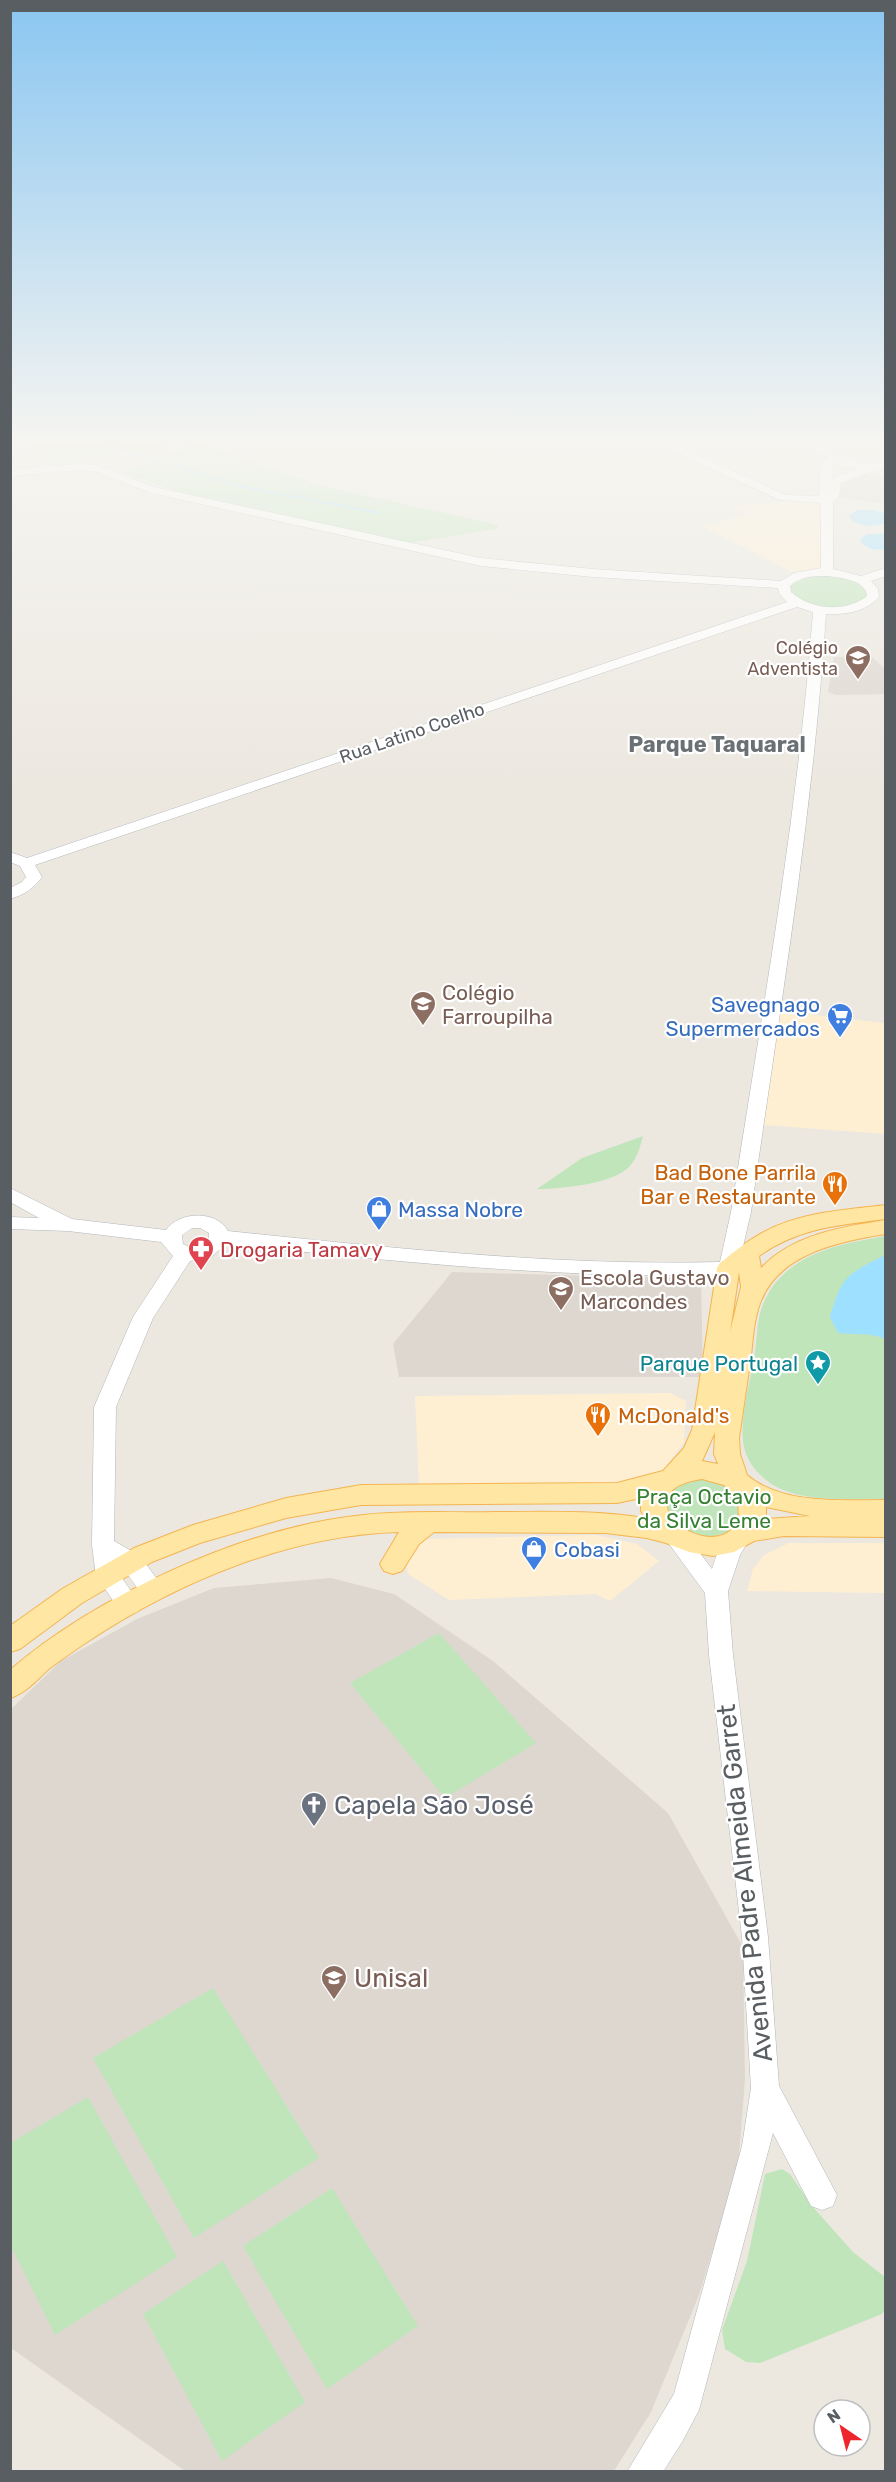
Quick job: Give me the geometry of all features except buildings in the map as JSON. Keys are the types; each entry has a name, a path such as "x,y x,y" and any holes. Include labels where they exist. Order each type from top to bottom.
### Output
{"main road":[{"path":"671,1535 654,1515 653,1502 657,1490 694,1453 704,1430 728,1268 771,1237 810,1224 885,1212"},
{"path":"750,1299 765,1276 784,1257 825,1239 885,1227"},
{"path":"742,1535 753,1519 754,1508 751,1497 739,1483 727,1454 727,1438 743,1326 753,1280 747,1253"},
{"path":"10,1641 64,1601 150,1552 193,1535 286,1508 344,1497 422,1494 617,1493 642,1488 687,1471 702,1470 717,1472 761,1496 784,1504 885,1510"},
{"path":"422,1494 416,1510 422,1523"},
{"path":"10,1687 28,1670 69,1641 154,1591 278,1541 334,1528 422,1523 589,1521 630,1524 703,1546 717,1545 742,1535 784,1526 885,1527"},
{"path":"393,1564 422,1523"}],"street":[{"path":"467,555 507,565 784,585 799,575 827,572 846,574 861,580 879,593 854,608 820,609 797,603 784,593 784,585"},
{"path":"827,555 827,572"},
{"path":"861,580 885,572"},
{"name":"Rua Latino Coelho","path":"26,862 797,603"},
{"path":"220,1238 547,1268 683,1270 728,1268 742,1221 801,814 813,720 820,609"},
{"path":"10,856 26,862 34,877 28,885 10,894"},
{"path":"10,1194 68,1226"},
{"path":"742,1221 753,1236 771,1237"},
{"path":"742,1221 747,1253"},
{"path":"198,1222 210,1224 218,1230 220,1238 209,1250 193,1254 185,1253 174,1247 171,1237 177,1228 198,1222"},
{"path":"10,1223 68,1226 171,1237"},
{"path":"129,1605 108,1576 103,1545 105,1407 143,1317 185,1253"},
{"path":"683,1270 696,1272 711,1279 721,1289 724,1297"},
{"path":"671,1535 716,1591"},
{"path":"716,1591 729,1552 742,1535"},
{"path":"103,1545 132,1562 154,1591"},
{"name":"Avenida Padre Almeida Garret","path":"643,2472 671,2431 688,2399 758,2146 765,2088 756,1937 721,1655 716,1591"},
{"path":"765,2088 822,2195"}],"shaded area":[{"path":"758,555 825,555 825,571 796,574"},
{"name":"Colégio Adventista","path":"871,656 885,669 885,694 836,695 828,692 834,657"},
{"path":"779,1011 885,1023 885,1134 764,1125"},
{"name":"Escola Gustavo Marcondes","path":"452,1272 701,1279 703,1377 399,1377 393,1344"},
{"path":"670,1393 686,1401 684,1442 661,1474 604,1487 419,1487 415,1396"},
{"path":"596,1535 637,1544 659,1561 610,1601 595,1594 449,1600 408,1574 405,1554 422,1539"},
{"path":"789,1543 885,1543 885,1593 747,1591 753,1569 764,1555"},
{"path":"331,1578 394,1594 493,1661 668,1813 743,1947 745,2079 738,2168 699,2295 651,2412 614,2471 185,2471 11,2348 11,1709 61,1661 137,1619 214,1588"}],"green space":[{"path":"810,576 834,576 850,580 863,587 868,594 865,599 847,606 813,605 797,598 790,585"},
{"path":"643,1136 638,1153 629,1167 611,1178 586,1184 537,1189 582,1158"},
{"name":"Parque Portugal","path":"885,1236 885,1499 826,1499 795,1494 770,1483 760,1475 749,1460 743,1442 744,1408 762,1307 775,1283 801,1261 828,1249"},
{"name":"Praça Octavio da Silva Leme","path":"695,1478 721,1482 740,1497 743,1517 730,1532 705,1538 692,1536 665,1514 667,1498 671,1490"},
{"path":"439,1633 536,1743 445,1798 350,1683"},
{"path":"213,1988 319,2158 194,2238 93,2058"},
{"path":"88,2097 177,2257 55,2335 11,2246 11,2143"},
{"path":"782,2169 790,2174 813,2207 853,2252 885,2277 885,2309 882,2314 760,2363 746,2362 725,2349 722,2330 747,2261 765,2174"},
{"path":"332,2188 418,2326 327,2389 243,2246"},
{"path":"223,2261 305,2402 222,2461 143,2314"}],"water":[{"path":"885,1255 885,1339 868,1335 838,1333 830,1317 838,1292 854,1272"}],"place":[{"name":"Colégio Adventista","path":"858,681"},
{"name":"Colégio Farroupilha","path":"423,1027"},
{"name":"Savegnago Supermercados","path":"840,1039"},
{"name":"Bad Bone Parrila Bar e Restaurante","path":"835,1207"},
{"name":"Massa Nobre","path":"379,1232"},
{"name":"Drogaria Tamavy","path":"201,1272"},
{"name":"Escola Gustavo Marcondes","path":"561,1312"},
{"name":"Parque Portugal","path":"818,1386"},
{"name":"McDonald's","path":"598,1438"},
{"name":"Cobasi","path":"534,1572"},
{"name":"Capela São José","path":"314,1828"},
{"name":"Unisal","path":"334,2001"}],"district":[{"name":"Parque Taquaral","path":"717,744"}]}
